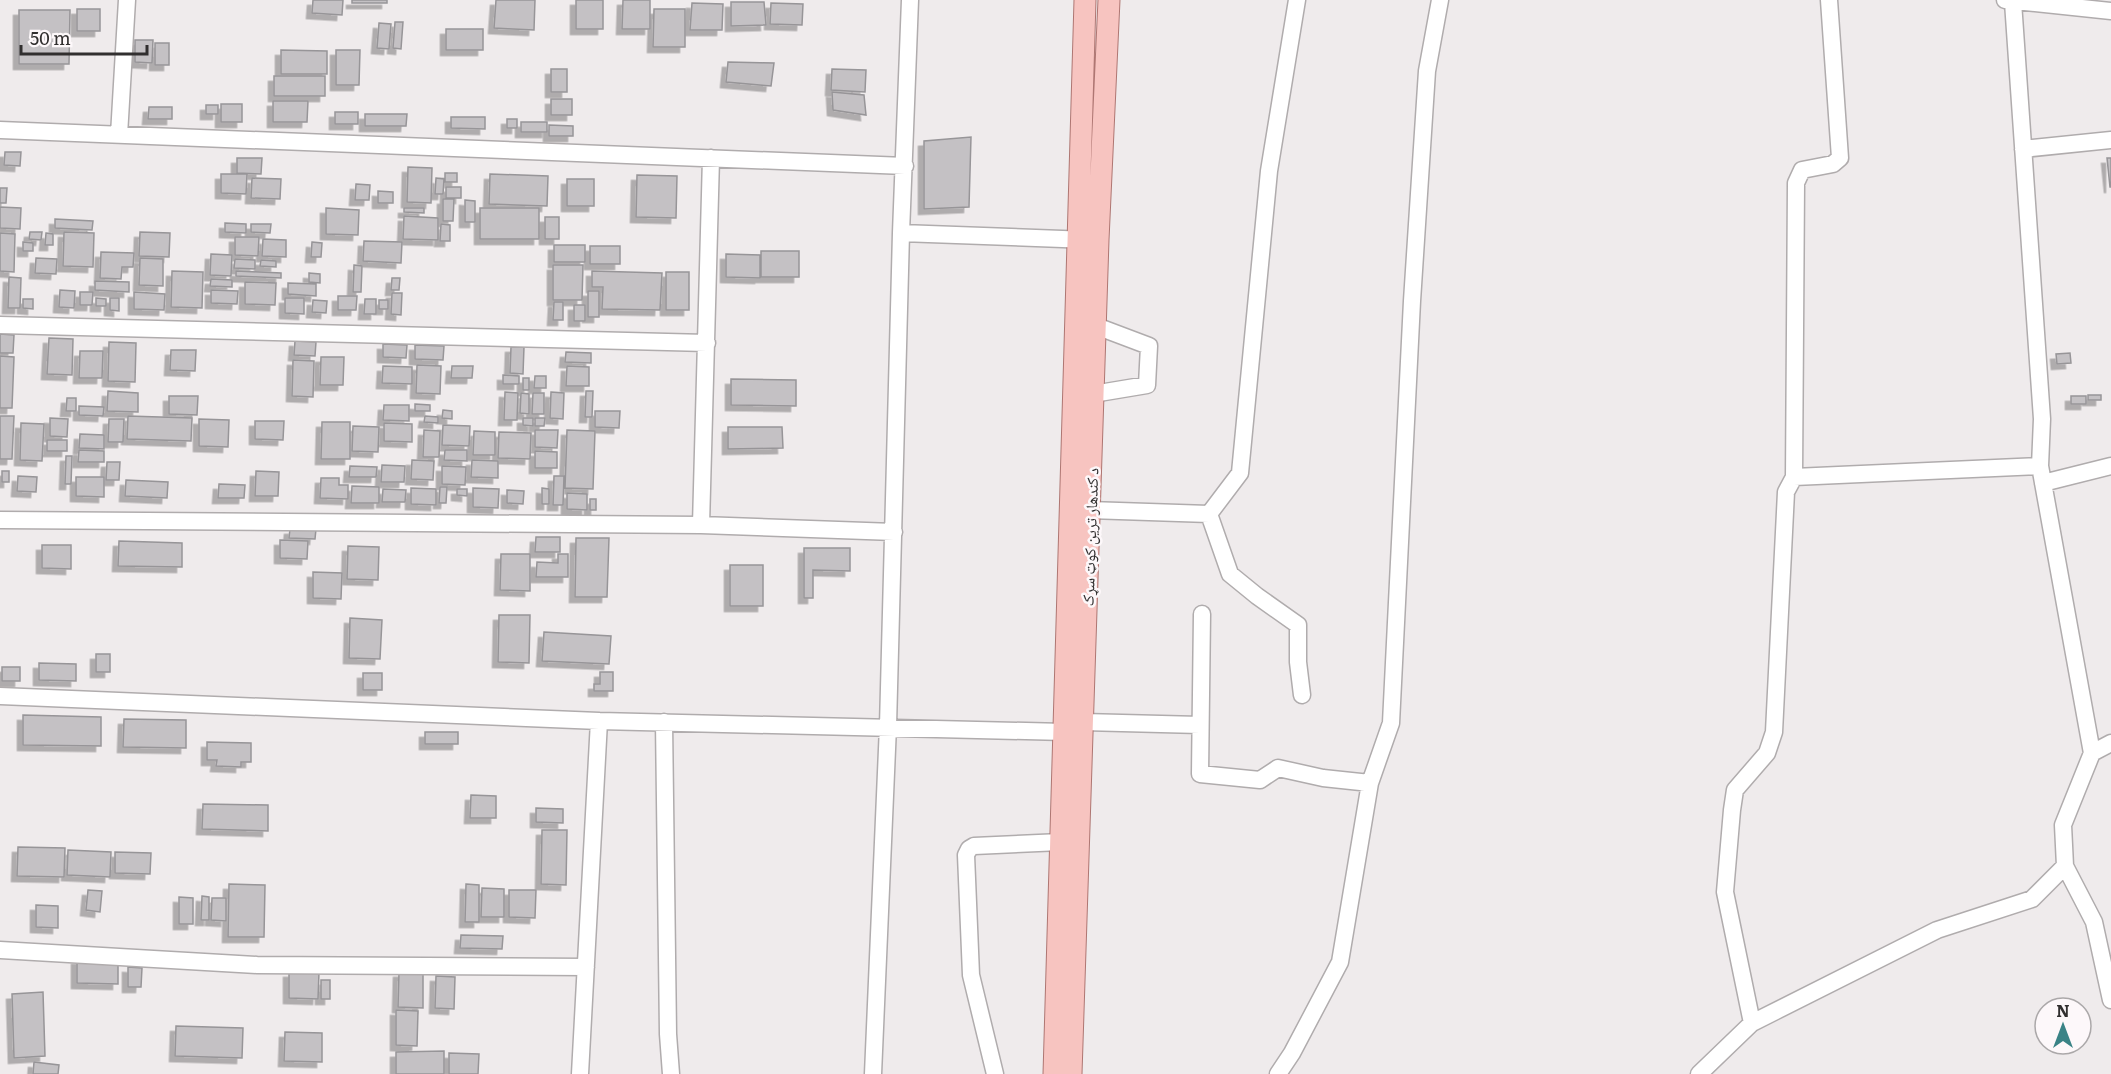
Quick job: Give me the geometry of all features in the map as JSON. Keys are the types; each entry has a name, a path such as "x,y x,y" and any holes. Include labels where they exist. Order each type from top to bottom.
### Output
{"main road":[{"name":"د کندهار ترين کوټ سړک","path":"1071,1074 1074,727 1089,240 1085,0"},
{"name":"د کندهار ترين کوټ سړک","path":"1054,1074 1061,842 1074,727 1089,510 1096,326 1089,240 1109,0"}],"street":[{"path":"119,135 127,0"},
{"path":"873,1074 888,726 901,233 910,0"},
{"path":"1209,514 1240,473 1269,171 1297,0"},
{"path":"1278,1074 1292,1053 1340,962 1370,783 1391,723 1422,140 1427,71 1440,0"},
{"path":"1752,1023 1725,892 1735,789 1767,753 1772,745 1774,732 1786,492 1794,477 1796,183 1802,170 1833,164 1840,158 1829,0"},
{"path":"2111,11 2017,1 2023,149 2042,419 2040,466 2092,753 2063,825 2065,866 2094,922 2111,1000"},
{"path":"0,130 905,166"},
{"path":"2023,149 2111,140"},
{"path":"701,525 711,158"},
{"path":"901,233 1089,240"},
{"path":"0,325 707,343"},
{"path":"1093,394 1147,385 1149,346 1096,326"},
{"path":"1794,477 2040,466"},
{"path":"2043,483 2111,466"},
{"path":"1089,510 1209,514"},
{"path":"1209,514 1230,574 1298,625 1298,662 1302,695"},
{"path":"0,520 701,525 894,532"},
{"path":"1202,615 1200,774 1260,780 1278,768 1323,778 1370,783"},
{"path":"0,696 599,721 888,726 1200,725"},
{"path":"579,1074 599,721"},
{"path":"663,722 668,1034 671,1074"},
{"path":"2092,753 2111,743"},
{"path":"994,1074 971,975 966,855 974,846 1061,842"},
{"path":"1699,1074 1752,1023 1937,930 2032,899 2065,866"},
{"path":"0,950 257,965 586,967"}],"building":[{"path":"313,0 343,0 342,15 312,13"},
{"path":"352,0 387,0 387,3 352,3"},
{"path":"496,0 535,0 534,30 494,28"},
{"path":"576,0 603,0 603,29 576,29"},
{"path":"623,0 650,0 650,29 622,29"},
{"path":"731,2 764,2 766,25 731,26"},
{"path":"692,3 723,4 722,30 690,30"},
{"path":"771,3 803,4 802,25 770,24"},
{"path":"77,9 100,9 100,31 77,31"},
{"path":"654,9 685,9 685,47 653,47"},
{"path":"19,10 70,10 69,64 19,64"},
{"path":"395,22 403,22 401,49 393,48"},
{"path":"379,23 391,24 389,49 377,48"},
{"path":"446,29 483,29 483,50 446,50"},
{"path":"135,40 153,40 152,63 135,62"},
{"path":"155,43 169,43 169,65 155,65"},
{"path":"281,50 327,51 327,74 281,74"},
{"path":"336,50 360,50 359,85 336,85"},
{"path":"728,62 774,63 771,86 726,82"},
{"path":"551,69 567,69 567,92 551,92"},
{"path":"832,69 866,70 865,92 831,90"},
{"path":"274,76 325,76 325,96 274,96"},
{"path":"832,92 864,95 866,115 833,110"},
{"path":"551,99 572,99 572,115 551,115"},
{"path":"273,101 308,101 307,122 273,122"},
{"path":"221,104 242,104 242,122 221,122"},
{"path":"206,105 218,105 218,114 206,114"},
{"path":"149,107 172,107 172,119 148,119"},
{"path":"335,112 358,112 358,124 335,124"},
{"path":"365,114 407,114 406,126 365,126"},
{"path":"451,117 485,117 485,129 451,128"},
{"path":"507,119 517,119 517,128 507,128"},
{"path":"521,122 547,122 547,132 521,132"},
{"path":"549,125 573,126 573,136 549,136"},
{"path":"971,137 969,207 924,209 924,141"},
{"path":"5,152 21,152 20,166 4,165"},
{"path":"237,158 262,158 261,174 237,173"},
{"path":"2107,158 2111,158 2111,187 2110,187"},
{"path":"408,167 432,168 431,203 407,202"},
{"path":"445,173 457,173 457,182 445,182"},
{"path":"221,174 247,174 246,194 221,193"},
{"path":"490,174 548,176 547,206 489,204"},
{"path":"637,175 677,176 676,218 636,217"},
{"path":"252,178 281,179 280,199 251,198"},
{"path":"436,178 444,179 443,194 435,194"},
{"path":"567,179 594,179 594,206 567,206"},
{"path":"356,184 370,185 369,200 355,200"},
{"path":"446,187 461,187 461,198 446,198"},
{"path":"0,188 7,188 6,203 0,203"},
{"path":"378,191 393,192 393,203 378,203"},
{"path":"443,199 454,199 453,221 443,221"},
{"path":"465,200 475,201 475,222 465,222"},
{"path":"0,207 21,208 20,229 0,228"},
{"path":"326,208 359,210 358,235 326,234"},
{"path":"404,208 424,208 424,213 404,212"},
{"path":"480,208 539,208 539,239 480,239"},
{"path":"404,216 438,218 438,240 403,239"},
{"path":"545,217 559,217 559,239 545,239"},
{"path":"55,219 93,221 92,230 55,228"},
{"path":"225,223 246,224 246,233 225,232"},
{"path":"251,224 271,224 270,233 251,232"},
{"path":"441,224 450,225 450,241 440,241"},
{"path":"30,232 42,232 41,240 29,239"},
{"path":"64,232 94,233 93,267 63,266"},
{"path":"140,232 170,233 169,257 139,256"},
{"path":"0,233 15,234 14,272 0,271"},
{"path":"46,233 53,234 53,245 45,245"},
{"path":"235,237 259,237 258,256 235,255"},
{"path":"263,239 286,240 286,257 262,256"},
{"path":"364,241 402,242 401,263 363,261"},
{"path":"23,242 33,243 33,251 23,251"},
{"path":"312,242 322,243 321,257 311,257"},
{"path":"554,245 585,245 585,262 554,262"},
{"path":"590,246 620,246 620,264 590,264"},
{"path":"761,251 799,251 799,277 761,277"},
{"path":"101,252 134,253 133,267 122,267 121,279 100,278"},
{"path":"211,254 232,255 231,276 210,275"},
{"path":"726,254 760,255 760,278 726,277"},
{"path":"36,258 57,259 56,274 35,273"},
{"path":"140,258 163,259 163,286 139,285"},
{"path":"235,259 255,260 255,269 234,268"},
{"path":"261,260 276,261 276,267 260,266"},
{"path":"354,265 362,266 361,292 353,292"},
{"path":"553,265 583,265 582,300 553,300"},
{"path":"172,271 203,272 202,308 171,307"},
{"path":"236,271 281,273 281,278 236,276"},
{"path":"592,271 662,273 660,310 602,309 603,287 592,287"},
{"path":"666,272 689,272 689,310 666,310"},
{"path":"309,273 320,274 320,283 309,282"},
{"path":"9,277 21,278 20,308 8,308"},
{"path":"392,278 400,278 399,290 391,290"},
{"path":"211,279 232,280 232,287 210,286"},
{"path":"95,281 129,282 129,292 95,290"},
{"path":"245,282 276,283 275,305 245,304"},
{"path":"288,283 316,284 316,296 288,294"},
{"path":"60,290 75,291 74,308 59,307"},
{"path":"211,290 238,291 237,304 211,303"},
{"path":"588,291 599,291 599,317 588,317"},
{"path":"80,292 93,292 92,305 80,305"},
{"path":"134,292 165,294 164,310 134,309"},
{"path":"392,293 402,293 401,315 391,314"},
{"path":"338,296 357,296 356,310 338,310"},
{"path":"96,298 106,299 106,306 96,306"},
{"path":"110,298 119,298 119,311 110,310"},
{"path":"285,298 304,298 304,314 285,313"},
{"path":"23,299 33,299 33,309 23,308"},
{"path":"365,299 376,299 376,314 364,314"},
{"path":"313,300 327,301 326,313 312,312"},
{"path":"379,300 388,300 388,309 379,309"},
{"path":"554,302 563,302 563,320 553,320"},
{"path":"574,305 585,305 585,321 574,321"},
{"path":"0,334 14,335 13,353 0,353"},
{"path":"49,338 73,339 72,375 47,374"},
{"path":"295,341 316,342 315,356 294,355"},
{"path":"109,342 136,343 135,382 108,381"},
{"path":"383,344 407,345 406,358 383,357"},
{"path":"415,345 444,346 443,360 415,359"},
{"path":"511,347 524,347 523,374 510,373"},
{"path":"171,350 196,350 195,371 170,370"},
{"path":"80,351 103,351 102,378 79,378"},
{"path":"566,352 591,353 591,363 565,362"},
{"path":"2070,353 2071,363 2057,364 2056,354"},
{"path":"0,356 14,357 12,408 0,408"},
{"path":"321,357 344,357 343,385 320,385"},
{"path":"293,360 314,361 313,397 292,396"},
{"path":"417,365 441,366 440,394 416,393"},
{"path":"383,366 412,367 412,384 382,383"},
{"path":"452,366 473,366 472,378 451,378"},
{"path":"567,366 589,367 589,386 566,386"},
{"path":"503,375 519,376 519,384 503,384"},
{"path":"535,376 546,376 546,388 534,388"},
{"path":"523,378 529,378 529,390 523,390"},
{"path":"731,379 796,380 796,406 731,405"},
{"path":"108,391 138,393 138,412 107,411"},
{"path":"586,391 593,391 592,417 585,417"},
{"path":"505,392 518,393 517,420 504,420"},
{"path":"551,392 564,393 563,419 550,418"},
{"path":"521,393 529,394 529,414 520,413"},
{"path":"533,393 544,393 544,414 532,414"},
{"path":"2088,395 2101,395 2101,400 2088,400"},
{"path":"169,396 198,396 197,415 169,414"},
{"path":"2071,396 2086,396 2086,404 2071,404"},
{"path":"67,398 76,398 76,411 66,411"},
{"path":"415,404 430,405 430,411 415,411"},
{"path":"384,405 409,405 409,421 383,420"},
{"path":"79,406 104,407 103,416 79,415"},
{"path":"443,410 452,411 452,419 442,418"},
{"path":"595,411 620,411 619,428 595,427"},
{"path":"0,416 14,416 12,459 0,459"},
{"path":"128,416 192,418 191,441 127,439"},
{"path":"425,416 438,417 438,423 424,422"},
{"path":"50,418 68,419 67,437 50,436"},
{"path":"523,418 533,418 533,426 523,425"},
{"path":"535,418 545,418 544,426 535,426"},
{"path":"109,419 124,419 123,442 108,442"},
{"path":"199,419 229,420 228,447 199,446"},
{"path":"255,421 284,421 283,440 255,439"},
{"path":"322,422 350,422 350,459 321,459"},
{"path":"21,423 44,424 42,461 20,460"},
{"path":"384,423 412,424 412,442 384,441"},
{"path":"443,425 470,426 469,446 442,445"},
{"path":"353,426 379,427 378,452 352,451"},
{"path":"728,427 782,427 783,448 728,449"},
{"path":"424,430 440,431 439,457 423,457"},
{"path":"535,430 558,430 557,448 535,447"},
{"path":"567,430 595,431 593,489 565,488"},
{"path":"474,431 495,432 495,455 473,455"},
{"path":"499,432 531,433 530,459 498,458"},
{"path":"80,434 104,435 104,449 79,448"},
{"path":"47,440 67,440 67,451 47,451"},
{"path":"79,450 104,451 104,462 78,462"},
{"path":"445,450 467,450 467,461 444,460"},
{"path":"535,451 557,452 557,468 535,468"},
{"path":"66,456 72,456 71,484 65,484"},
{"path":"412,460 434,461 433,480 411,479"},
{"path":"472,460 498,461 498,478 471,477"},
{"path":"107,462 120,462 119,480 106,480"},
{"path":"382,465 405,466 404,482 381,482"},
{"path":"350,466 377,467 376,477 349,477"},
{"path":"442,466 466,467 465,485 442,484"},
{"path":"2,471 9,471 9,482 2,482"},
{"path":"256,471 279,472 278,496 255,496"},
{"path":"18,476 37,477 36,492 17,491"},
{"path":"554,476 564,476 563,505 553,505"},
{"path":"76,477 104,477 104,497 76,496"},
{"path":"321,478 339,478 339,485 348,485 348,499 320,498"},
{"path":"126,480 168,482 167,498 125,496"},
{"path":"219,484 245,485 244,498 218,498"},
{"path":"352,486 379,487 379,503 351,503"},
{"path":"440,487 447,487 446,503 439,503"},
{"path":"411,488 436,489 436,505 411,504"},
{"path":"473,488 499,489 498,508 473,507"},
{"path":"542,488 549,489 549,504 542,504"},
{"path":"383,489 406,490 405,502 382,502"},
{"path":"457,489 467,489 467,496 457,495"},
{"path":"507,490 524,491 523,504 507,503"},
{"path":"567,493 587,494 587,510 567,509"},
{"path":"590,499 596,499 596,510 590,510"},
{"path":"290,529 316,529 315,539 289,538"},
{"path":"536,537 560,537 560,552 535,552"},
{"path":"576,538 609,538 607,597 575,597"},
{"path":"280,540 308,541 307,559 280,558"},
{"path":"119,541 182,543 182,567 118,566"},
{"path":"42,545 71,545 71,569 42,568"},
{"path":"348,546 379,547 378,580 347,579"},
{"path":"804,548 850,548 850,571 813,570 813,598 804,598"},
{"path":"501,554 530,554 530,591 500,590"},
{"path":"558,554 568,554 568,577 536,577 537,562 558,563"},
{"path":"730,565 763,565 763,606 730,606"},
{"path":"313,572 342,573 341,599 313,598"},
{"path":"499,615 530,615 529,663 498,662"},
{"path":"350,618 382,620 380,659 349,658"},
{"path":"544,632 611,636 609,664 542,661"},
{"path":"96,654 110,654 110,672 96,672"},
{"path":"39,663 76,664 76,681 39,680"},
{"path":"2,667 20,667 20,681 2,681"},
{"path":"600,672 613,672 613,691 594,691 594,684 600,684"},
{"path":"363,673 382,673 382,690 363,690"},
{"path":"23,715 101,717 101,746 23,745"},
{"path":"124,719 186,720 186,748 123,747"},
{"path":"425,732 458,732 458,744 425,744"},
{"path":"207,742 251,743 251,762 241,762 241,767 216,766 217,760 207,760"},
{"path":"471,795 496,796 496,818 470,818"},
{"path":"203,804 268,805 268,831 202,829"},
{"path":"536,808 563,809 563,823 536,822"},
{"path":"542,830 567,830 566,885 541,884"},
{"path":"18,847 65,848 64,877 17,876"},
{"path":"68,850 111,852 110,877 67,875"},
{"path":"115,852 151,853 150,874 115,873"},
{"path":"229,884 265,885 264,937 228,937"},
{"path":"466,884 479,885 479,922 465,922"},
{"path":"482,888 504,889 504,917 481,917"},
{"path":"88,890 102,891 100,912 86,910"},
{"path":"509,890 536,890 535,918 509,917"},
{"path":"202,896 209,897 209,920 201,920"},
{"path":"179,897 193,898 193,924 179,924"},
{"path":"212,898 226,898 226,921 211,920"},
{"path":"36,905 58,906 58,928 36,927"},
{"path":"461,935 503,936 502,949 460,948"},
{"path":"77,959 118,960 118,984 77,983"},
{"path":"128,967 142,968 141,987 128,987"},
{"path":"289,972 319,972 318,999 289,998"},
{"path":"399,972 423,972 423,1008 398,1007"},
{"path":"436,976 455,977 454,1009 435,1008"},
{"path":"321,980 330,980 330,999 321,999"},
{"path":"43,992 45,1056 14,1058 12,994"},
{"path":"396,1010 418,1011 417,1046 396,1045"},
{"path":"176,1026 243,1028 242,1058 175,1056"},
{"path":"285,1032 322,1033 322,1062 284,1061"},
{"path":"444,1051 444,1074 396,1074 396,1052"},
{"path":"449,1053 479,1054 478,1074 449,1074"},
{"path":"34,1062 59,1065 58,1074 33,1074"}]}
